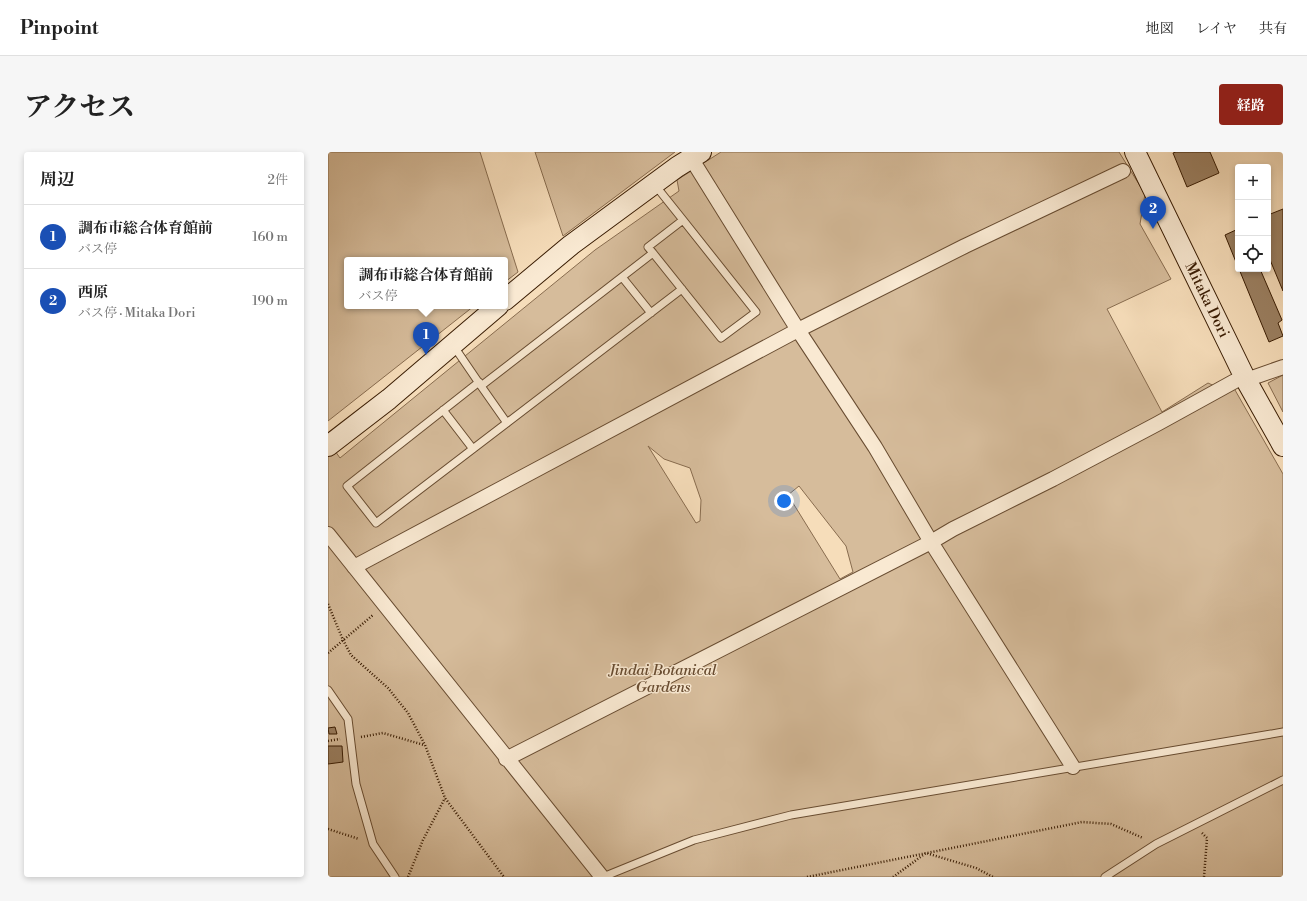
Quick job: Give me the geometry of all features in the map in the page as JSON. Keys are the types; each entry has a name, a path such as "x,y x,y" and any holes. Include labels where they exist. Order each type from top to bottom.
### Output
{"street":[{"name":"Mitaka Dori","path":"1135,152 1241,380 1283,446"},
{"path":"508,298 571,245 693,154 798,330 875,447 931,542 1073,767"},
{"path":"354,567 798,330 965,246 1123,171"},
{"path":"328,446 389,399 495,309"},
{"path":"506,758 931,542 953,529 1241,380 1283,367"},
{"path":"328,534 602,877"}],"lane":[{"path":"654,184 756,312 721,338 648,247 682,220"},
{"path":"653,253 480,384 443,410 347,486 376,523 682,289"},
{"path":"622,277 651,313"},
{"path":"453,345 507,423"},
{"path":"443,410 473,449"},
{"path":"328,690 348,719 356,784 373,844 395,877"},
{"path":"602,877 694,840 792,815 1283,732"},
{"path":"1105,877 1156,844 1283,780"}],"path":[{"path":"328,604 351,655 388,688 408,713 425,745 445,798 504,877"},
{"path":"328,653 385,605"},
{"path":"328,741 383,733 425,745"},
{"path":"408,877 422,840 445,798"},
{"path":"807,877 1082,822 1111,824 1156,844"},
{"path":"1196,824 1207,838 1204,877"},
{"path":"328,828 373,844"},
{"path":"893,877 926,853"},
{"path":"926,853 976,868 993,877"}],"green space":[{"path":"328,152 480,152 518,272 508,280 508,257 344,257 344,309 470,309 328,421"},
{"path":"535,152 675,152 563,236"},
{"name":"Jindai Botanical Gardens","path":"721,152 1119,152 1145,194 1140,224 1171,279 1107,309 1162,412 1208,383 1219,388 1231,383 1283,474 1283,877 328,877 328,441 340,458 595,250 679,191 677,180","holes":["648,446 664,459 690,468 701,500 700,521 696,523","799,486 846,546 853,572 840,579 788,495"]},
{"path":"1283,375 1283,412 1268,383"}],"building":[{"path":"1210,152 1219,173 1187,187 1173,153"},
{"path":"1283,209 1283,291 1271,262 1271,214"},
{"path":"1235,230 1235,260 1225,235"},
{"path":"1240,272 1261,272 1282,320 1278,323 1283,336 1269,342"},
{"path":"335,727 337,734 329,734 328,728"},
{"path":"328,746 342,746 343,762 328,764"}],"place":[{"name":"西原","path":"1153,229"},
{"name":"調布市総合体育館前","path":"426,355"}]}
